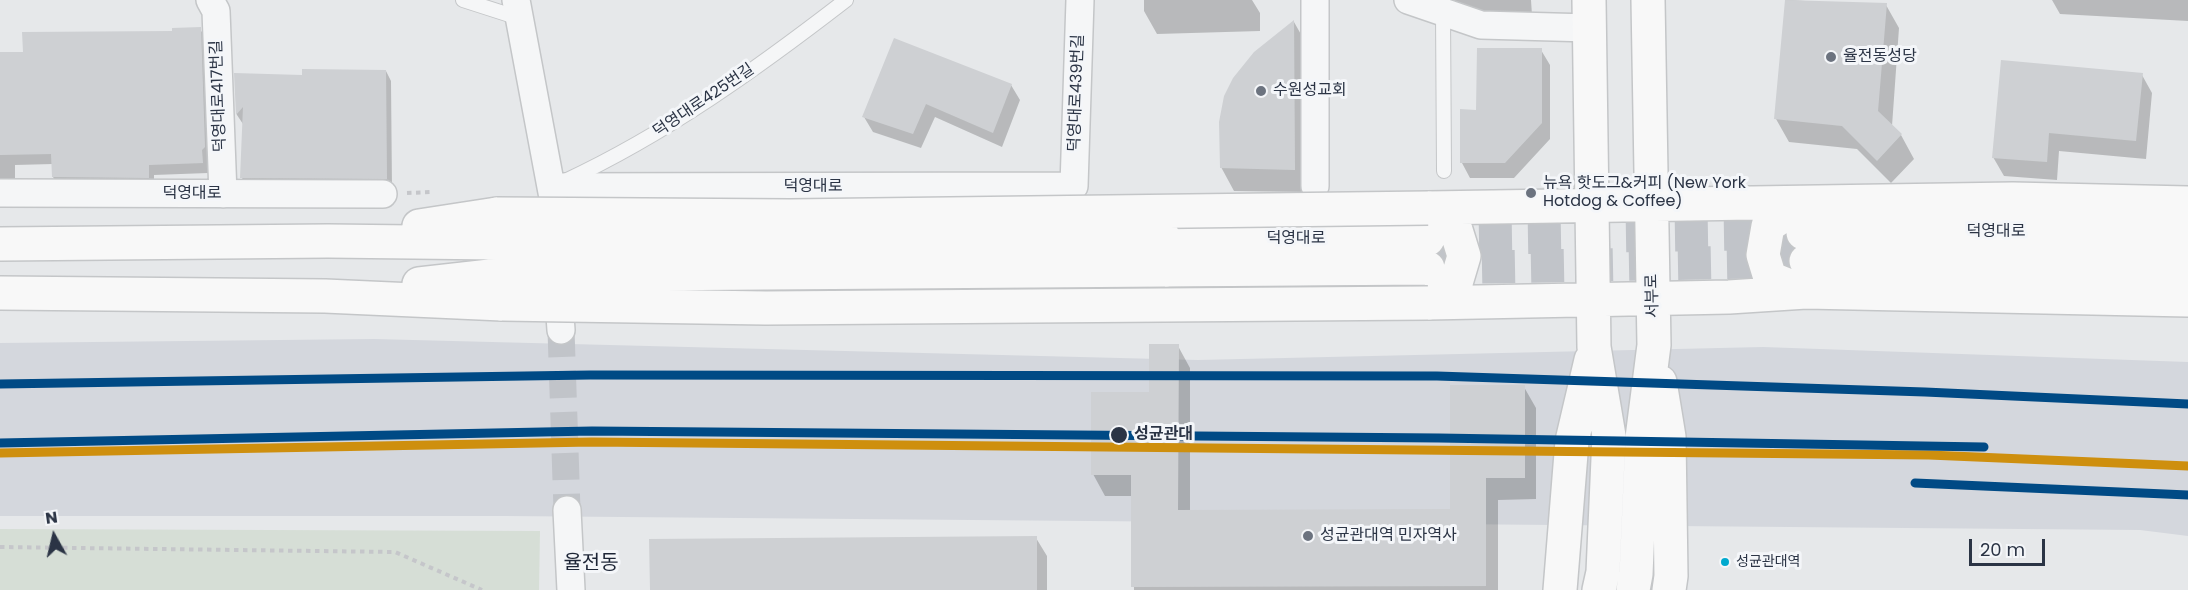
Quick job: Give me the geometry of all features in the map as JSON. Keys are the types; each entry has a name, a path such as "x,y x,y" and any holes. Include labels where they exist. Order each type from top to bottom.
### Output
{"street":[{"name":"덕영대로417번길","path":"210,0 216,11 223,194"},
{"name":"덕영대로439번길","path":"1074,186 1080,0"},
{"path":"1315,0 1315,186"},
{"path":"1408,0 1480,25 1589,14 1594,346 1610,436 1603,572 1599,590"},
{"name":"서부로","path":"1633,590 1636,574 1642,438 1654,345 1648,0"},
{"path":"518,9 553,187 561,330"},
{"name":"덕영대로","path":"553,187 1074,186"},
{"name":"덕영대로","path":"0,193 383,194"},
{"path":"501,290 766,308 1654,299 1804,248 2013,199 2188,203"},
{"path":"0,244 328,241 498,228 790,216 1428,238 1592,204 1651,203 1804,248 2188,300"},
{"path":"498,228 1165,254"},
{"path":"1428,238 1456,230 1464,256 1456,284 1428,303"},
{"name":"덕영대로","path":"1804,248 2013,232 2188,235"},
{"name":"덕영대로","path":"1165,254 1428,238"},
{"name":"덕영대로","path":"1804,248 2188,267"},
{"path":"0,293 325,296 501,290 1165,254"},
{"path":"1654,345 1669,437 1669,516 1677,585"},
{"path":"1559,586 1568,518 1572,441 1594,346"},
{"path":"567,510 571,590"}],"lane":[{"path":"464,0 518,9"},
{"name":"덕영대로425번길","path":"553,187 613,159 696,108 846,0"},
{"path":"1443,13 1444,171"}],"path":[{"path":"0,548 395,552 482,590"}],"shaded area":[{"path":"374,339 1198,360 1763,347 2188,362 2188,536 2140,530 506,516 0,516 0,343"},
{"path":"0,529 540,531 539,590 0,590"}],"building":[{"name":"율전동성당","path":"1785,0 1887,3 1878,111 1902,134 1877,161 1842,126 1774,119"},
{"name":"수원성교회","path":"1294,20 1295,170 1220,168 1219,122 1224,96 1233,78 1254,52"},
{"path":"201,27 205,147 202,150 203,163 149,165 149,178 52,177 51,154 0,155 0,52 23,52 22,32 172,31 172,28"},
{"path":"894,38 1012,84 993,133 926,104 913,134 862,117"},
{"path":"1477,48 1542,48 1542,123 1505,163 1460,163 1460,109 1476,110"},
{"path":"2001,60 2143,73 2136,141 2049,133 2047,162 1992,158"},
{"path":"302,69 386,70 387,179 240,178 243,107 236,115 234,73 302,75"},
{"name":"성균관대역 민자역사","path":"1149,344 1179,344 1178,510 1450,509 1450,385 1525,385 1525,478 1486,478 1486,586 1131,587 1131,475 1091,475 1091,392 1149,392"},
{"path":"1037,536 1037,590 650,590 649,539"}],"tunnel":[{"path":"1430,239 1795,233"},
{"path":"1433,268 1806,261"},
{"path":"561,330 567,510"}],"transit line":[{"path":"0,384 590,375 1437,376 1925,392 2188,404"},
{"path":"0,443 592,431 1439,438 1984,447"},
{"path":"0,453 592,442 1929,455 2188,466"},
{"path":"1915,483 2188,495"}],"place":[{"name":"율전동성당","path":"1831,57"},
{"name":"수원성교회","path":"1261,91"},
{"name":"뉴욕 핫도그&커피 (New York Hotdog & Coffee)","path":"1531,193"},
{"name":"성균관대","path":"1119,435"},
{"name":"성균관대역 민자역사","path":"1308,536"},
{"name":"성균관대역","path":"1725,562"}],"district":[{"name":"율전동","path":"591,564"}]}
